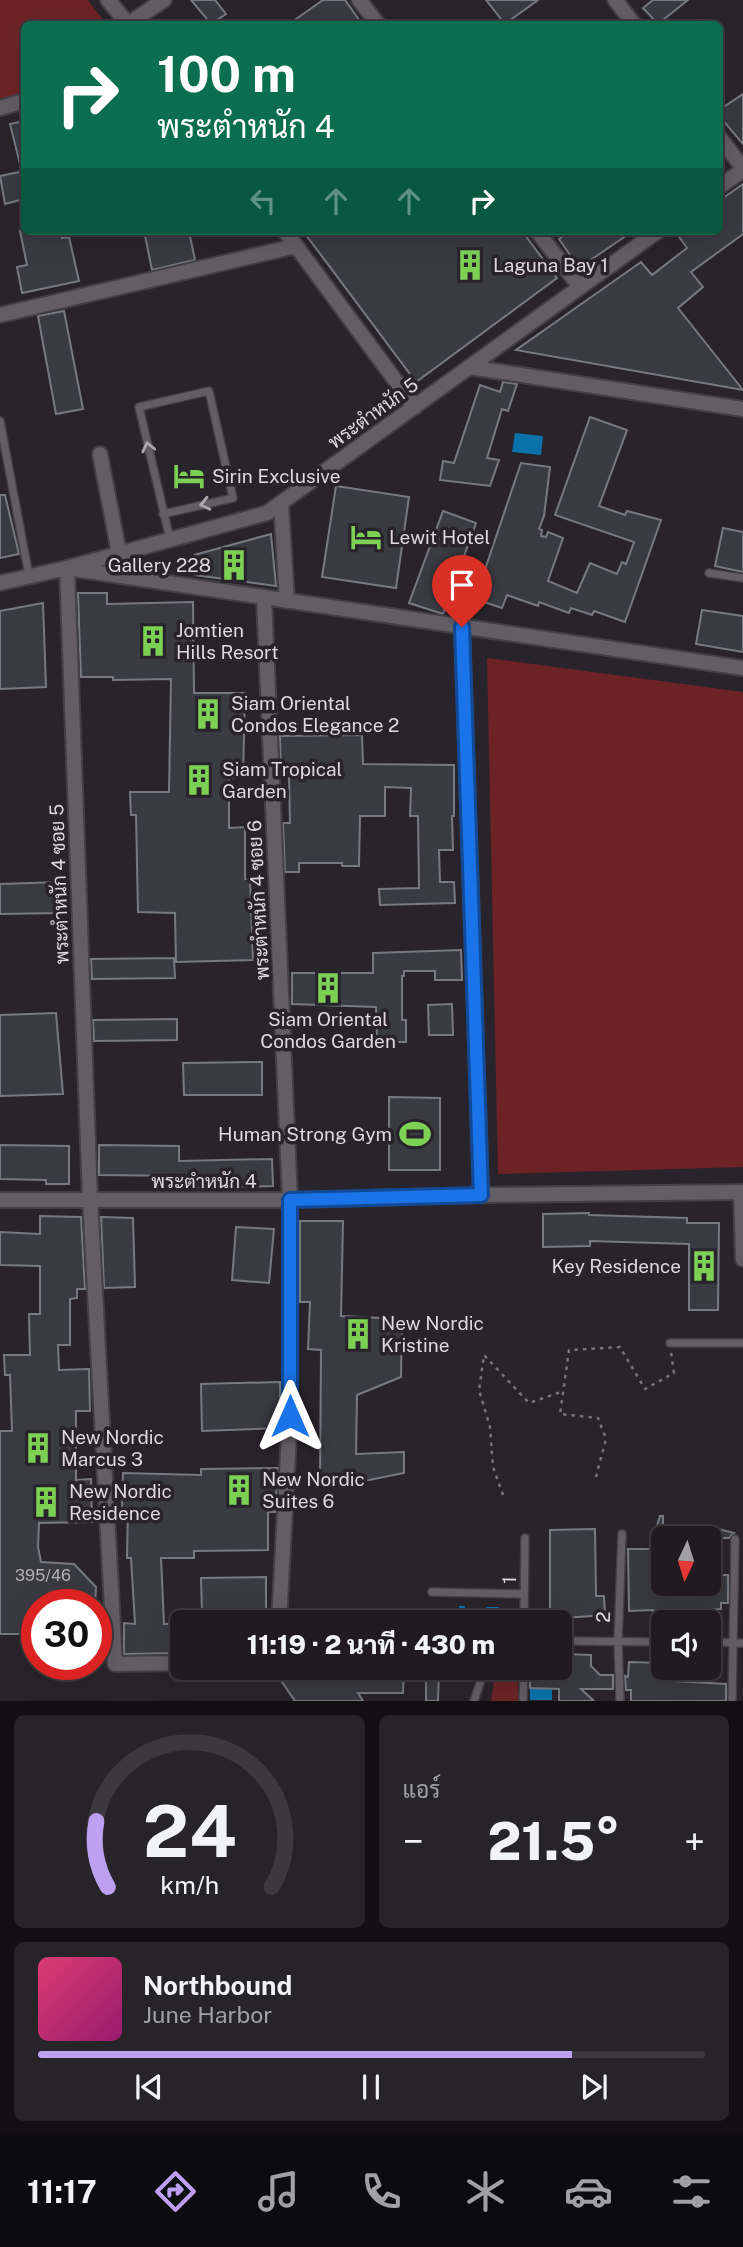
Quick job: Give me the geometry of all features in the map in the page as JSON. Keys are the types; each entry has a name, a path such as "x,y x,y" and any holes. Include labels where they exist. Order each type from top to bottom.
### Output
{"street":[{"path":"108,0 126,21"},
{"path":"132,21 164,0"},
{"path":"359,0 376,21"},
{"path":"615,0 632,21"},
{"path":"0,107 21,102"},
{"path":"723,142 743,169 723,184"},
{"path":"288,235 415,407"},
{"path":"540,235 580,287"},
{"name":"พระตำหนัก 5","path":"0,583 67,568 267,513 652,235"},
{"path":"0,315 296,246"},
{"path":"469,367 743,409"},
{"path":"100,454 119,553"},
{"path":"281,503 286,601"},
{"path":"67,568 743,668"},
{"name":"พระตำหนัก 4 ซอย 5","path":"67,568 90,1199 114,1640"},
{"name":"พระตำหนัก 4 ซอย 6","path":"264,598 290,1200 290,1416 280,1610"},
{"path":"462,627 481,1195"},
{"path":"742,1192 743,1259"},
{"name":"พระตำหนัก 4","path":"0,1200 290,1200 742,1192"},
{"path":"114,1640 115,1664 170,1663"}],"lane":[{"path":"163,514 233,498 209,391 139,407 163,514 170,539"},
{"path":"0,421 29,577"},
{"path":"709,573 743,578"},
{"path":"670,1343 743,1343"},
{"name":"2","path":"620,1701 618,1641 622,1534"},
{"name":"1","path":"524,1610 525,1538"},
{"path":"732,1701 735,1539"},
{"path":"432,1592 524,1594"},
{"path":"572,1642 651,1642"},
{"path":"721,1643 743,1643"},
{"path":"474,1701 481,1680"},
{"path":"523,1701 524,1680"}],"path":[{"path":"596,1477 606,1440 598,1418 560,1414 569,1350 620,1347 645,1390 674,1373 670,1343"},
{"path":"503,1494 493,1467 490,1427 479,1390 484,1355 529,1403 564,1391"}],"shaded area":[{"path":"0,0 88,0 104,21 21,21 21,94 0,99"},
{"path":"487,658 743,692 743,1167 498,1174"},
{"path":"494,1680 518,1680 518,1701 491,1701"}],"water":[{"path":"515,433 543,436 541,455 512,452"},
{"path":"486,1607 499,1607 499,1610 486,1610"},
{"path":"530,1689 552,1689 552,1700 530,1700"}],"building":[{"path":"191,0 215,0 226,14 216,21 208,21"},
{"path":"323,0 345,0 360,21 293,21"},
{"path":"486,0 538,0 509,21 503,21"},
{"path":"653,0 688,0 662,21 655,21 643,8"},
{"path":"743,94 743,144 723,121 723,107"},
{"path":"21,122 21,164 20,164 10,124"},
{"path":"21,172 21,200 5,204 0,176"},
{"path":"743,184 743,234 691,272 703,287 678,308 743,390 516,350 641,262 652,275 687,248 678,235 723,235 723,198"},
{"path":"20,231 21,235 69,237 79,281 22,293 17,267 27,265"},
{"path":"145,235 190,235 195,260 152,270"},
{"path":"306,235 525,235 557,278 416,382"},
{"path":"565,235 627,235 579,268 559,239"},
{"path":"64,311 83,409 56,414 38,316"},
{"path":"503,382 517,384 508,411 502,409 487,458 499,460 490,486 440,480 443,461 454,463 480,385 500,392"},
{"path":"590,417 627,430 599,506 625,515 627,511 661,520 625,622 594,611 592,615 571,608 569,613 539,602 538,606 507,595 502,608 475,599 521,463 550,467 544,516 539,529 542,530 541,536 546,537 548,532 563,538 548,581 577,593 590,563 617,574 622,562 626,564 634,542 555,515"},
{"name":"Lewit Hotel","path":"336,486 409,497 396,588 322,577"},
{"path":"0,495 5,495 19,554 0,558"},
{"path":"443,511 476,523 443,614 409,603"},
{"path":"723,528 743,532 743,572 715,566"},
{"name":"Gallery 228","path":"271,534 276,586 195,575 194,555"},
{"path":"78,593 107,593 107,604 193,602 194,693 245,693 243,778 229,778 229,828 245,827 245,879 250,879 253,960 176,962 175,913 138,912 136,815 131,815 130,792 169,792 171,679 113,680 113,677 81,677"},
{"path":"43,603 46,687 0,689 0,611"},
{"path":"702,610 743,616 743,652 696,644"},
{"path":"362,735 363,764 454,765 453,850 439,850 440,882 454,882 455,903 380,905 379,889 419,888 418,816 410,816 411,788 385,787 385,816 360,816 359,866 342,866 342,863 299,863 299,872 285,872 283,823 290,823 289,778 281,778 280,736"},
{"path":"59,882 60,913 0,914 0,884"},
{"path":"461,950 462,980 435,980 435,971 404,971 402,1020 406,1020 406,1042 377,1042 376,1007 292,1004 292,973 373,973 373,953"},
{"path":"174,958 175,978 92,979 91,959"},
{"path":"452,1004 453,1035 429,1035 428,1005"},
{"path":"56,1013 63,1094 0,1096 0,1015"},
{"path":"177,1019 177,1040 94,1041 93,1020"},
{"path":"262,1062 262,1095 184,1095 183,1063"},
{"name":"Human Strong Gym","path":"389,1097 440,1098 440,1170 389,1170"},
{"path":"0,1145 69,1146 69,1184 46,1184 46,1180 0,1179"},
{"path":"99,1145 179,1146 179,1161 272,1159 273,1186 183,1188 183,1176 99,1175"},
{"path":"589,1213 687,1218 687,1223 719,1223 718,1310 689,1310 689,1244 590,1241 590,1246 543,1247 543,1214"},
{"path":"40,1216 81,1217 85,1289 77,1289 77,1298 70,1299 70,1345 58,1345 59,1370 89,1369 90,1411 76,1411 76,1480 91,1479 92,1522 39,1523 38,1547 41,1562 74,1564 96,1589 21,1589 21,1634 0,1634 0,1431 12,1431 10,1375 5,1375 4,1355 30,1355 29,1314 40,1314 40,1266 0,1265 0,1232 40,1234"},
{"path":"101,1217 133,1218 135,1287 104,1288"},
{"path":"300,1221 343,1221 341,1316 402,1319 401,1377 357,1395 356,1454 404,1452 404,1473 369,1480 320,1481 321,1350 308,1349 310,1302 300,1302"},
{"path":"236,1227 274,1229 269,1283 232,1280"},
{"path":"280,1382 280,1428 202,1431 201,1384"},
{"path":"278,1468 275,1512 268,1512 268,1550 194,1551 194,1558 161,1558 164,1624 170,1624 170,1653 124,1654 124,1623 135,1624 131,1558 127,1558 128,1508 122,1508 123,1473 201,1475 201,1469"},
{"path":"660,1516 663,1516 663,1526 657,1526"},
{"path":"595,1529 596,1596 604,1596 605,1615 572,1617 572,1610 550,1610 550,1530"},
{"path":"721,1530 734,1533 729,1538 721,1538"},
{"path":"651,1546 651,1596 721,1596 721,1575 728,1575 728,1603 721,1603 721,1609 629,1611 628,1549 650,1549"},
{"path":"266,1577 266,1610 202,1610 201,1578"},
{"path":"572,1654 591,1655 591,1666 600,1675 613,1675 613,1689 581,1689 594,1701 559,1701 559,1689 530,1688 530,1680 572,1680"},
{"path":"629,1662 651,1663 651,1680 726,1684 726,1701 631,1701 631,1690 626,1690 625,1676 628,1677"},
{"path":"404,1680 403,1693 358,1693 363,1701 295,1701 282,1682"},
{"path":"426,1680 439,1680 438,1701 426,1701"}],"place":[{"name":"Laguna Bay 1","path":"470,265"},
{"name":"Sirin Exclusive","path":"189,476"},
{"name":"Lewit Hotel","path":"366,537"},
{"name":"Gallery 228","path":"234,565"},
{"name":"Jomtien Hills Resort","path":"153,641"},
{"name":"Siam Oriental Condos Elegance 2","path":"208,714"},
{"name":"Siam Tropical Garden","path":"199,780"},
{"name":"Siam Oriental Condos Garden","path":"328,988"},
{"name":"Human Strong Gym","path":"415,1134"},
{"name":"Key Residence","path":"704,1266"},
{"name":"New Nordic Kristine","path":"358,1334"},
{"name":"New Nordic Marcus 3","path":"38,1448"},
{"name":"New Nordic Suites 6","path":"239,1490"},
{"name":"New Nordic Residence","path":"46,1502"}],"route":[{"path":"290,1416 290,1200 481,1195 462,627"}]}
